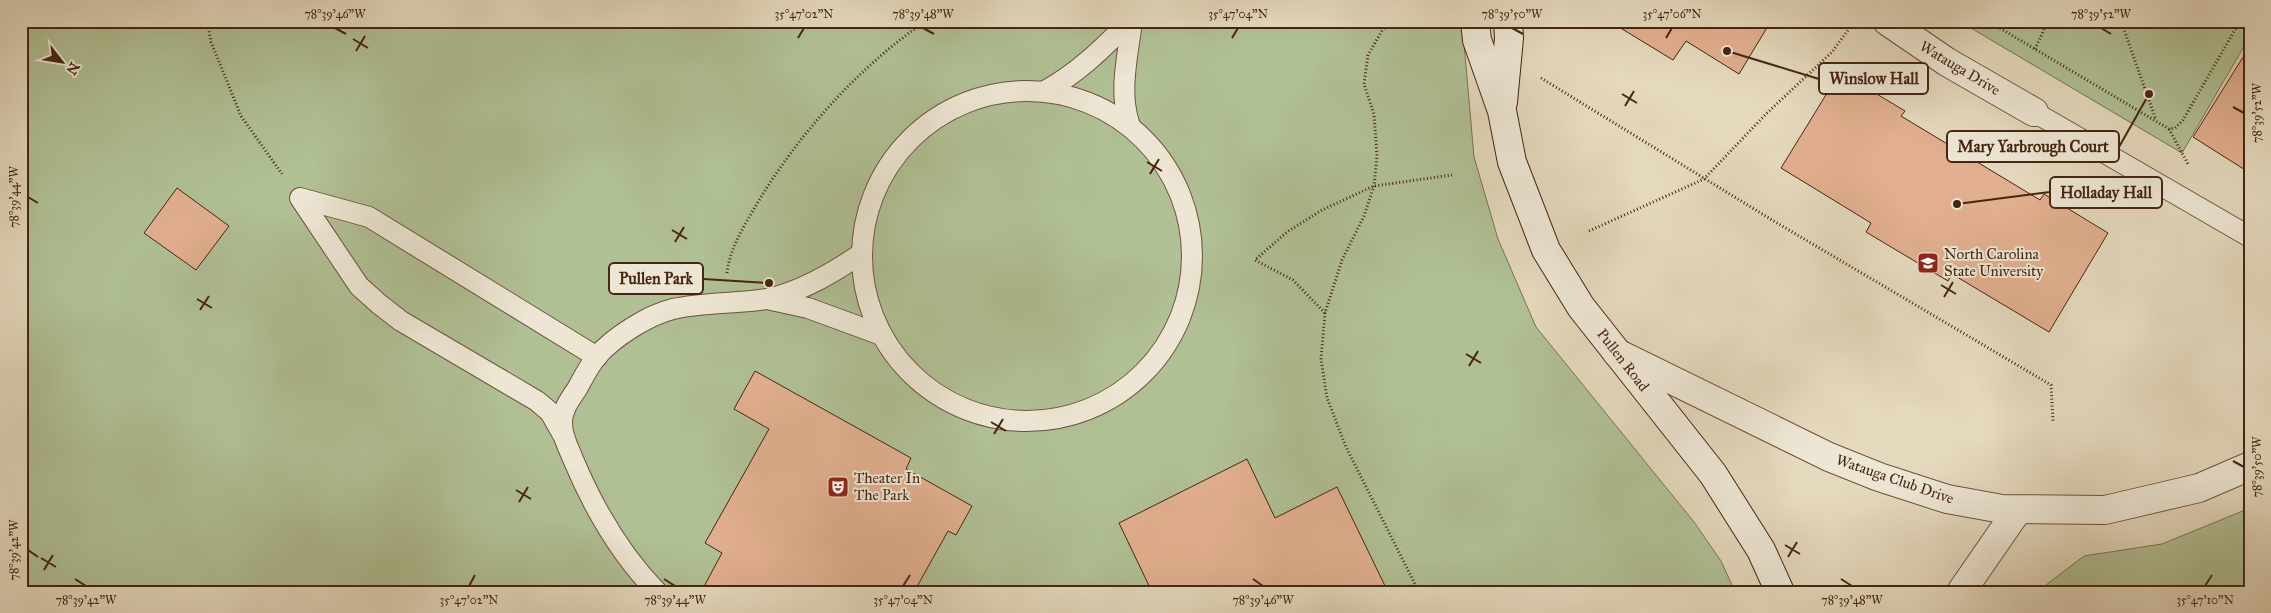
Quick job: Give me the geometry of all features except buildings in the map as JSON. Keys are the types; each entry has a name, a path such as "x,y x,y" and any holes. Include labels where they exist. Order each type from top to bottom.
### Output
{"street":[{"name":"Pullen Road","path":"1475,21 1477,40 1502,111 1512,162 1546,250 1581,308 1713,474 1761,550 1780,592"},
{"name":"Pullen Road","path":"1502,111 1509,38 1508,21"},
{"name":"Watauga Drive","path":"1887,21 1947,62 2034,112"},
{"name":"Watauga Club Drive","path":"1617,353 1828,457 1870,474 1946,498 2017,511 2105,510 2199,488 2250,466"},
{"path":"1961,592 2017,511"}],"lane":[{"path":"1045,91 1062,82 1090,61 1131,21"},
{"path":"1130,126 1125,112 1123,91 1131,21"},
{"path":"1045,91 1090,102 1130,126 1156,152 1176,183 1188,218 1193,255 1190,286 1180,317 1166,346 1133,383 1091,409 1044,421 997,420 953,404 914,378 895,357 880,334 867,299 862,254 869,208 888,167 918,132 956,107 973,101 999,93 1045,91"},
{"path":"2034,112 2250,237"},
{"path":"300,198 369,217 596,356"},
{"path":"300,198 359,286 369,296 401,321 537,401 550,412 563,435 582,480 611,535 657,592"},
{"path":"563,435 563,413 596,356 623,334 648,318 673,309 767,299 812,283 838,270 862,254"},
{"path":"767,299 808,308 880,334"}],"path":[{"path":"207,21 211,42 241,116 300,198"},
{"path":"726,278 728,264 735,243 773,176 816,121 869,67 926,21"},
{"path":"1392,21 1383,29 1368,55 1364,84 1374,114 1377,156 1374,186 1364,216 1342,260 1325,314 1321,359 1327,398 1346,447 1419,592"},
{"path":"1988,21 2169,129 2189,165 2196,169"},
{"path":"2035,50 2048,21"},
{"path":"2121,21 2156,121"},
{"path":"2169,129 2175,128 2183,120 2240,21"},
{"path":"1589,231 1704,179 1766,114 1832,52 1851,26"},
{"path":"1541,78 1704,179 2051,385 2053,421"},
{"path":"1325,314 1293,280 1255,260 1287,232 1315,214 1374,186 1452,175"}],"green space":[{"path":"21,21 1462,21 1474,157 1498,239 1536,327 1694,522 1721,561 1735,592 21,592"},
{"path":"1959,21 2250,21 2250,36 2182,153"},
{"path":"2250,508 2250,592 2040,592 2046,585 2084,556 2162,544"}],"place":[{"name":"Winslow Hall","path":"1727,51"},
{"name":"Mary Yarbrough Court","path":"2149,94"},
{"name":"Holladay Hall","path":"1957,204"},
{"name":"North Carolina State University","path":"1928,263"},
{"name":"Pullen Park","path":"769,283"},
{"name":"Theater In The Park","path":"838,487"}]}
